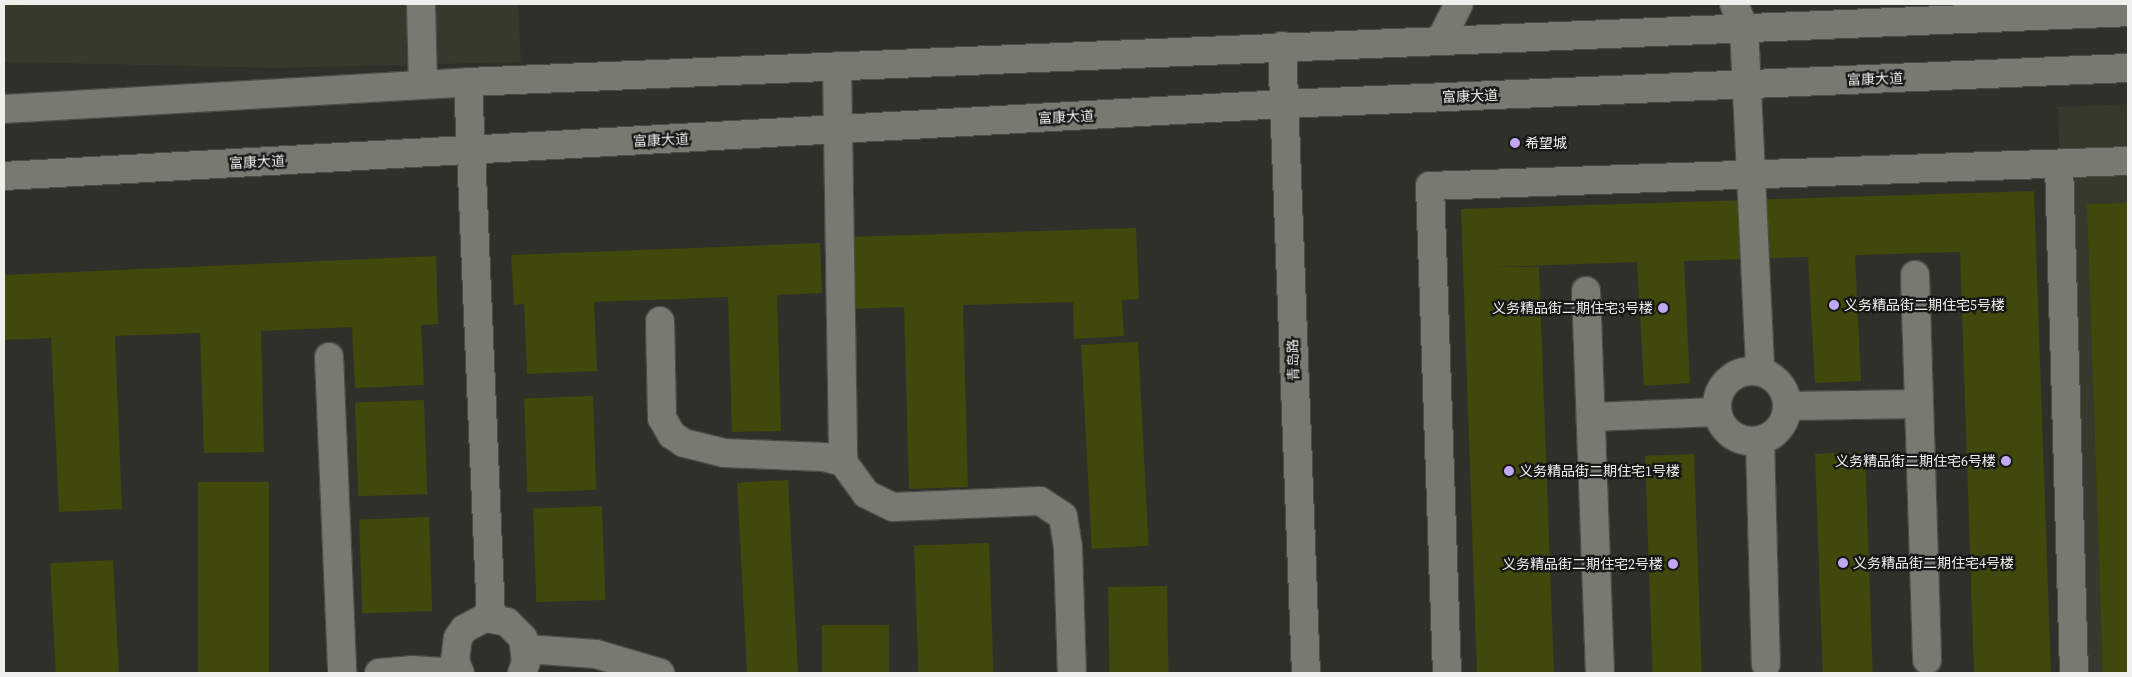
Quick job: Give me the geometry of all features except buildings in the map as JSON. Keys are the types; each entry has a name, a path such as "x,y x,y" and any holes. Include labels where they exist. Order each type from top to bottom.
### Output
{"street":[{"path":"421,4 423,84"},
{"path":"1441,39 1459,4"},
{"path":"4,109 423,84 1441,39 1739,16 2128,12"},
{"path":"1739,16 1746,85 1760,371"},
{"name":"青岛路","path":"1282,46 1306,673"},
{"path":"837,66 836,130 843,462 866,494 894,507 1040,501 1063,516 1068,548 1072,673"},
{"name":"富康大道","path":"4,176 1283,104 2128,68"},
{"path":"468,82 491,618"},
{"path":"1447,673 1430,186 2128,161"},
{"path":"2060,164 2074,673"},
{"path":"1915,275 1927,660"},
{"path":"1586,291 1600,673"},
{"path":"660,321 662,418 672,435 700,448 724,452 824,457 843,462"},
{"path":"329,357 342,673"},
{"path":"1760,371 1780,384 1788,406 1780,428 1760,441 1748,442 1732,436 1720,423 1716,412 1718,394 1727,379 1737,373 1760,371"},
{"path":"1788,406 1919,404"},
{"path":"1590,416 1716,412"},
{"path":"1760,441 1766,664"},
{"path":"379,673 411,670 459,673 455,661 458,638 474,622 491,618 507,622 516,628 525,661 596,654 660,673"}],"shaded area":[{"path":"4,4 518,4 521,62 278,68 4,62"},
{"path":"2128,104 2128,673 2074,673 2058,107"}],"place":[{"name":"希望城","path":"1515,143"},
{"name":"义务精品街二期住宅5号楼","path":"1834,305"},
{"name":"义务精品街二期住宅3号楼","path":"1663,308"},
{"name":"义务精品街二期住宅6号楼","path":"2006,461"},
{"name":"义务精品街二期住宅1号楼","path":"1509,471"},
{"name":"义务精品街二期住宅4号楼","path":"1843,563"},
{"name":"义务精品街二期住宅2号楼","path":"1673,564"}]}
